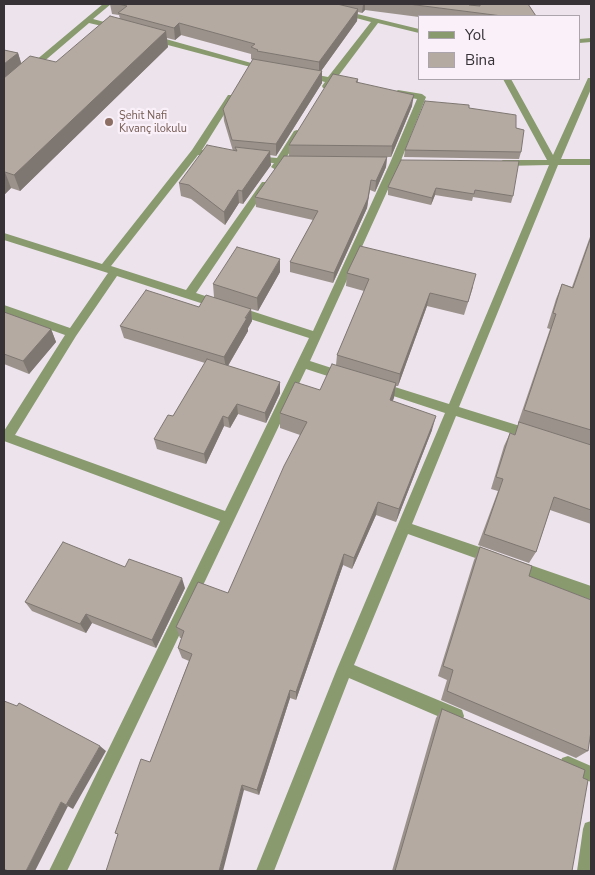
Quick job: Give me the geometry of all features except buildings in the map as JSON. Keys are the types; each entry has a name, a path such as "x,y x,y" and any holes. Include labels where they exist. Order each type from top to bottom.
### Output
{"street":[{"path":"4,91 106,4"},
{"path":"308,4 418,31"},
{"path":"352,4 356,15"},
{"path":"86,20 123,30"},
{"path":"320,96 330,80 376,21"},
{"path":"142,35 249,70 271,69"},
{"path":"300,75 357,85"},
{"path":"508,80 554,164"},
{"path":"266,871 345,669 554,164 591,83"},
{"path":"228,518 5,437 72,333 109,270 196,152 236,89"},
{"path":"58,871 316,336 395,163 422,98 385,90"},
{"path":"188,296 305,121"},
{"path":"196,152 224,155"},
{"path":"242,157 309,162"},
{"path":"491,163 554,164 591,162"},
{"path":"4,236 316,336"},
{"path":"4,309 72,333"},
{"path":"303,363 545,439"},
{"path":"404,527 591,593"},
{"path":"345,669 473,723"},
{"path":"555,758 591,774"},
{"path":"586,871 591,829"}],"place":[{"name":"Şehit Nafi Kıvanç ilokulu","path":"109,122"}]}
